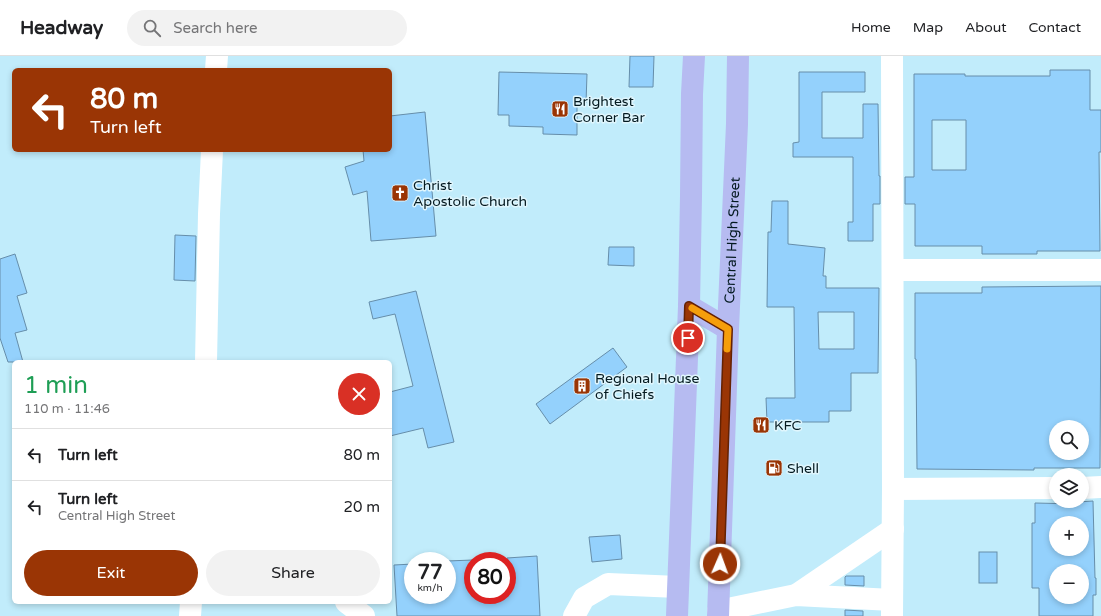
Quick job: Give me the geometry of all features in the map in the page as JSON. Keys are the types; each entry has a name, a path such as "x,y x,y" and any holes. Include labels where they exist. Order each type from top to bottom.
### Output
{"highway":[{"path":"678,616 689,306 692,94 694,56"},
{"name":"Central High Street","path":"718,614 737,124 738,56"},
{"path":"689,306 728,329"}],"street":[{"path":"216,68 217,56"},
{"path":"796,595 892,608 894,489 892,56"},
{"path":"206,360 212,152"},
{"path":"893,270 1101,270"},
{"path":"894,489 1049,488"},
{"path":"1089,488 1101,488"},
{"path":"718,614 796,595 893,529"},
{"path":"574,616 584,598 608,584 678,587"},
{"path":"190,616 191,604"},
{"path":"349,604 364,616"}],"building":[{"path":"630,56 654,56 653,87 629,87"},
{"path":"1050,70 1090,70 1090,110 1101,110 1101,152 1099,152 1100,251 1037,251 1037,254 982,254 982,246 915,246 915,204 905,204 905,177 914,177 914,74 965,74 965,76 1050,76","holes":["932,120 966,120 966,170 932,170"]},
{"name":"Brightest Corner Bar","path":"499,72 587,74 586,103 577,103 577,135 543,134 543,127 509,126 509,115 498,115"},
{"path":"799,72 865,72 865,92 822,92 822,138 863,138 863,104 878,104 880,204 873,204 873,241 848,241 848,222 853,222 853,157 793,157 793,143 799,142"},
{"name":"Christ Apostolic Church","path":"425,112 436,236 371,241 367,191 353,195 345,167 364,161 363,152 392,152 392,116"},
{"path":"772,201 788,201 788,244 825,248 823,276 826,276 826,288 879,288 878,373 851,373 851,411 829,411 829,422 767,422 766,398 795,398 794,307 767,307 768,232 771,232","holes":["818,312 854,312 854,349 819,349"]},
{"path":"175,235 196,236 195,281 174,280"},
{"path":"609,247 634,247 634,266 608,265"},
{"path":"15,254 27,293 17,296 27,330 15,333 22,360 12,360 12,362 8,362 0,338 0,259"},
{"path":"1101,286 1100,468 1034,468 1034,470 917,469 915,293 982,293 982,287"},
{"path":"416,291 454,442 428,448 423,428 392,436 392,391 413,386 395,314 373,319 369,302"},
{"name":"Regional House of Chiefs","path":"613,348 627,367 550,424 536,404"},
{"path":"1089,501 1093,501 1096,595 1093,595 1093,616 1039,616 1039,588 1032,588 1032,523 1035,523 1035,503 1049,503 1049,508 1089,508"},
{"path":"620,535 622,559 592,562 589,537"},
{"path":"979,552 997,552 997,583 979,583"},
{"path":"537,556 540,616 397,616 394,565 404,564 404,604 456,604 456,561 464,560 464,604 516,604 516,557"},
{"path":"846,576 864,576 864,586 845,585"},
{"path":"845,610 863,611 863,616 845,616"}],"slow traffic":[{"path":"692,308 728,329 727,349"}],"place":[{"name":"Brightest Corner Bar","path":"560,109"},
{"name":"Christ Apostolic Church","path":"400,193"},
{"name":"Regional House of Chiefs","path":"582,386"},
{"name":"KFC","path":"761,425"},
{"name":"Shell","path":"774,468"}],"route":[{"path":"688,338 689,306 728,329 720,564"}]}
